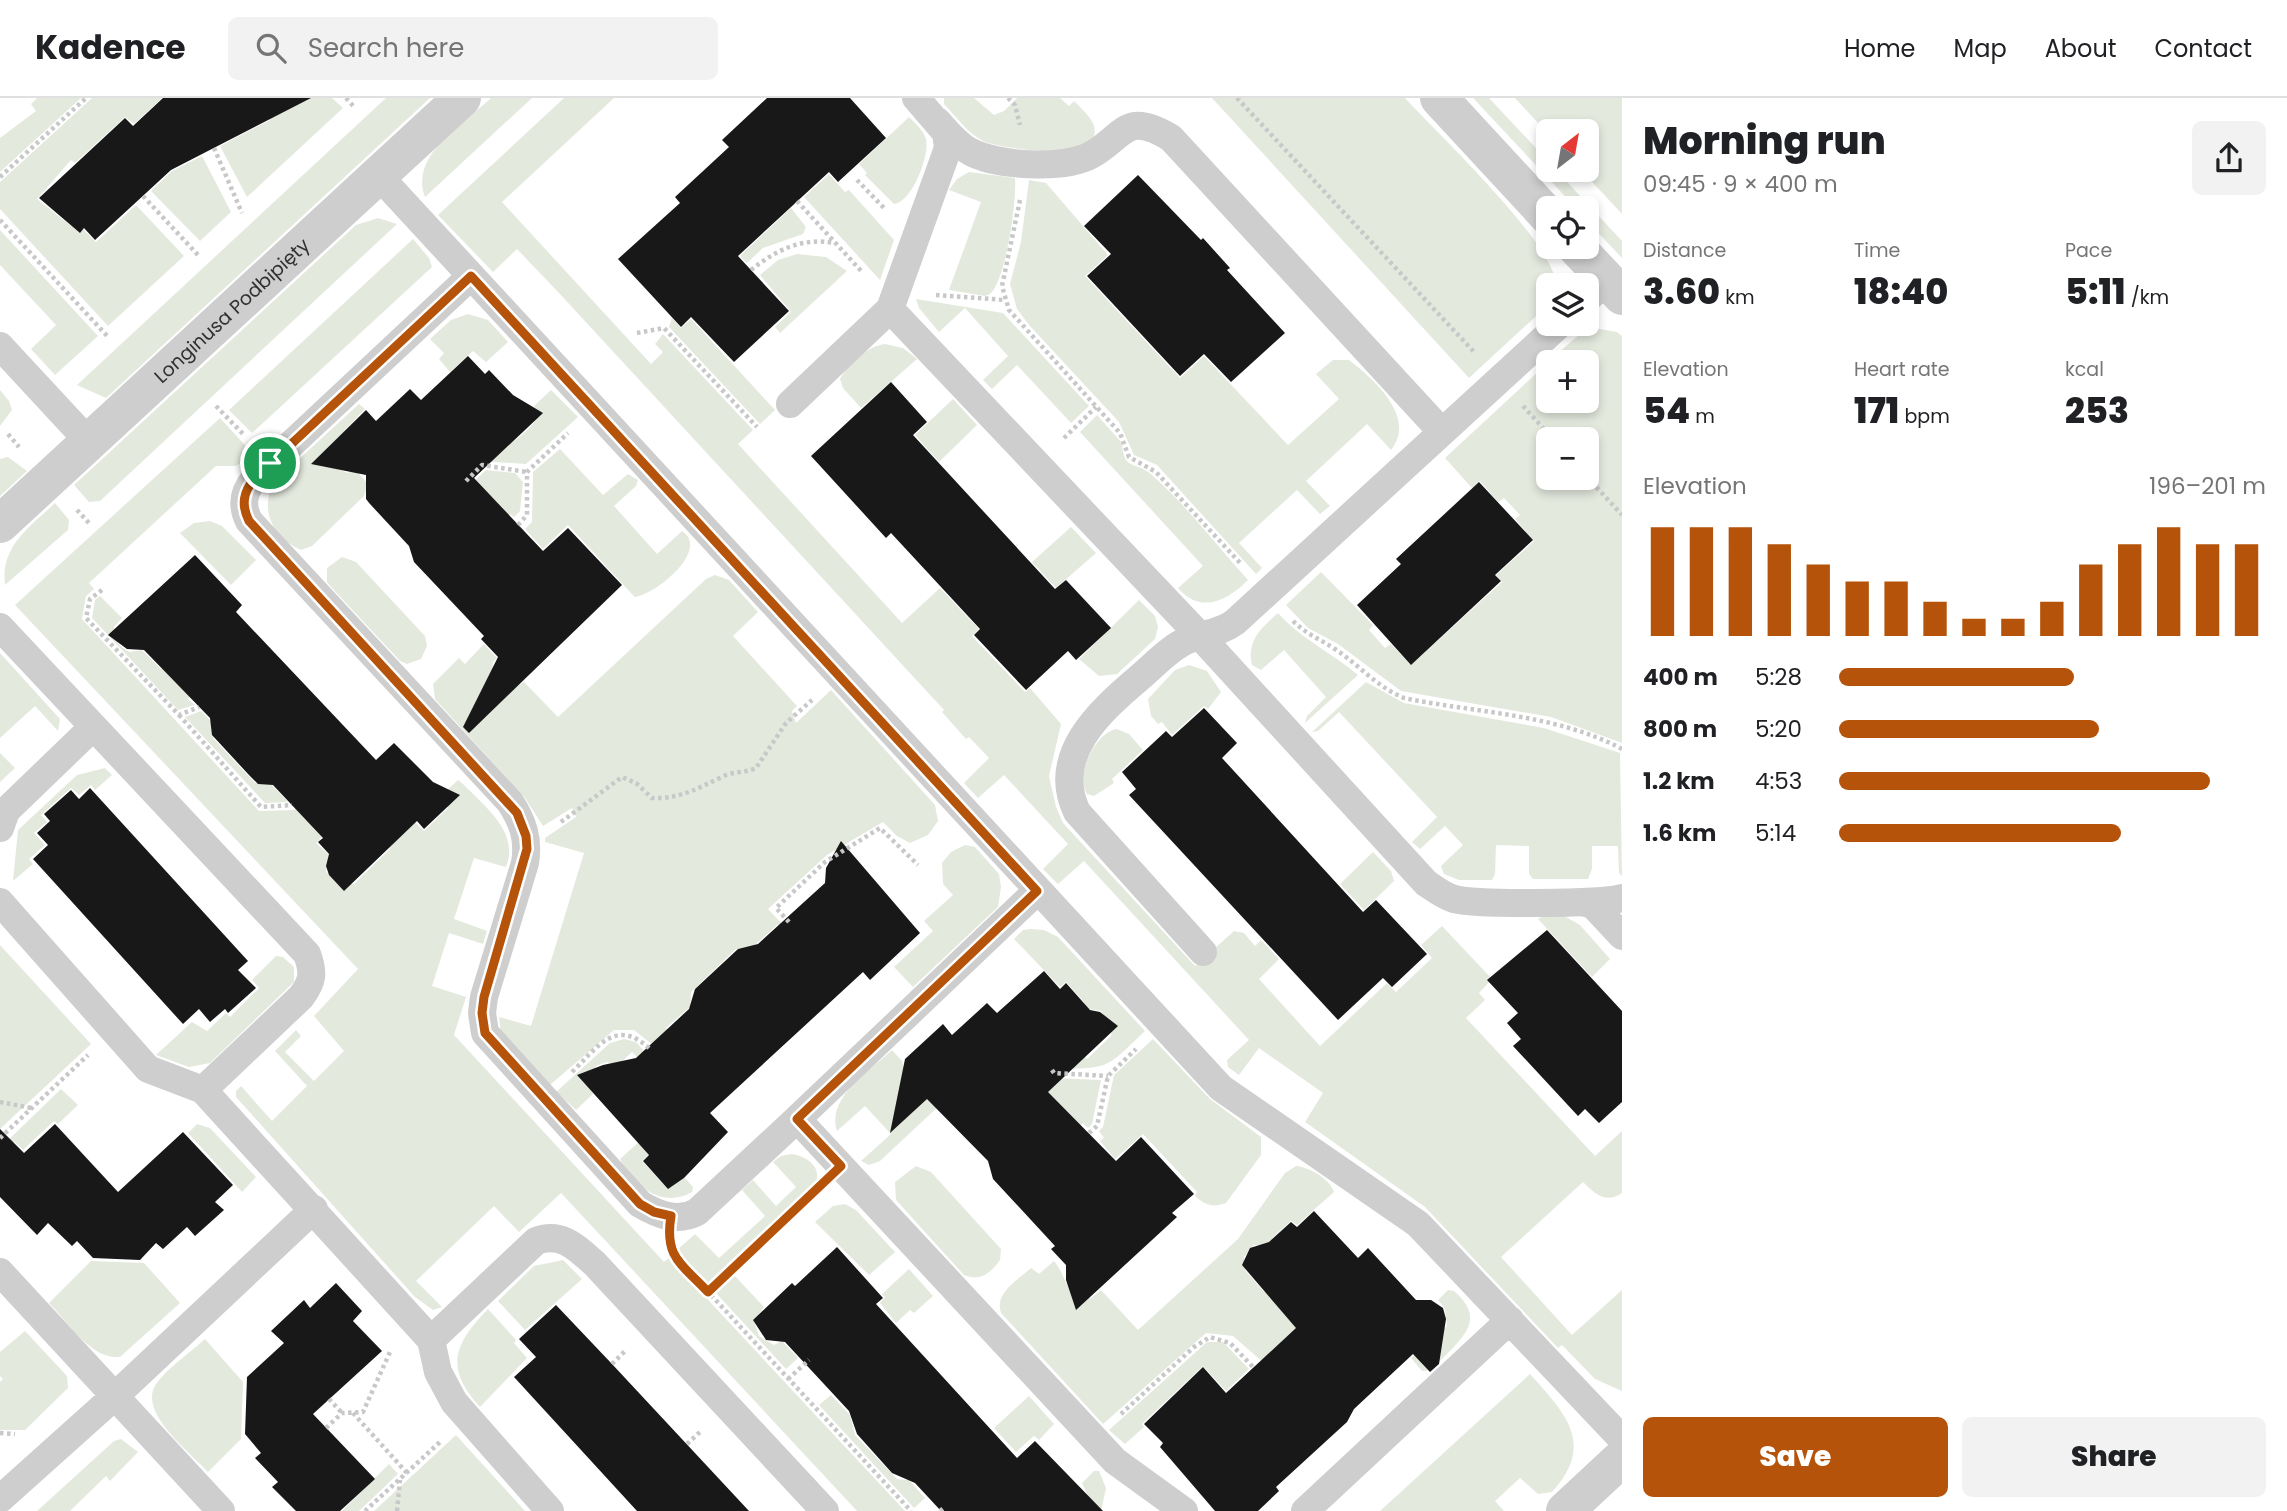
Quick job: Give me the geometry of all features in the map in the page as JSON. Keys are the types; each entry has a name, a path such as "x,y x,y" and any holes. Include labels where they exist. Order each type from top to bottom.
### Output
{"street":[{"name":"Longinusa Podbipięty","path":"0,524 462,98"},
{"path":"1438,98 1536,203"},
{"path":"1584,259 1606,292"},
{"path":"1565,1511 1622,1458"}],"lane":[{"path":"916,98 970,152 1044,166 1077,161 1091,155 1126,128 1149,127 1171,138 1442,432"},
{"path":"790,404 893,300 948,148 946,133 937,121"},
{"path":"379,176 1037,891 1222,1088 1418,1224 1622,1438"},
{"path":"471,276 255,478 249,485 243,504 249,521 510,802 522,823 526,841 525,863 484,997 482,1023 492,1043 543,1099 640,1204 654,1212 688,1217 697,1212 797,1119 1037,891"},
{"path":"893,300 1426,883 1437,891 1461,900 1586,903 1622,898"},
{"path":"1203,952 1077,812 1069,791 1072,757 1096,717 1178,645 1223,631 1547,336"},
{"path":"0,346 90,443"},
{"path":"0,627 307,954 313,968 312,982 301,997 203,1090"},
{"path":"0,828 6,811 93,727"},
{"path":"0,902 148,1069 203,1090 314,1209 431,1340 438,1372 454,1402 550,1511"},
{"path":"1586,903 1592,905 1622,936"},
{"path":"797,1119 1115,1461 1184,1511"},
{"path":"0,1499 115,1396 314,1209"},
{"path":"431,1340 536,1241 544,1238 564,1239 595,1264 825,1511"},
{"path":"0,1272 221,1511"},
{"path":"1305,1511 1510,1320"}],"path":[{"path":"0,177 86,98"},
{"path":"346,98 355,108"},
{"path":"1008,98 1015,105 1024,142 1025,162 1018,222 1002,286 1004,300 1009,310 1120,433 1129,457 1156,472 1307,635 1333,647 1395,694 1582,731 1622,749"},
{"path":"1237,98 1542,427"},
{"path":"214,148 242,214"},
{"path":"143,196 198,255"},
{"path":"797,201 877,288 893,300 1004,300"},
{"path":"0,220 109,338"},
{"path":"751,270 785,248 818,240 835,243"},
{"path":"637,333 664,328 766,437"},
{"path":"216,406 247,438"},
{"path":"518,525 527,515 527,472 594,409"},
{"path":"466,481 482,465 527,472"},
{"path":"1599,490 1622,515"},
{"path":"102,590 90,599 86,618 261,807 292,805"},
{"path":"526,841 565,819 622,777 636,783 652,799 674,798 691,794 724,776 756,768 786,723 838,675"},
{"path":"178,715 199,707"},
{"path":"789,922 776,908 825,862 880,828 918,865"},
{"path":"1089,1133 1097,1126 1108,1076 1161,1024"},
{"path":"0,1138 114,1031"},
{"path":"543,1099 613,1035 632,1035 651,1050"},
{"path":"1052,1070 1054,1073 1108,1076"},
{"path":"0,1102 32,1108"},
{"path":"708,1292 841,1166"},
{"path":"671,1216 668,1238 671,1251 911,1511"},
{"path":"326,1428 342,1413 363,1412 390,1353 390,1295"},
{"path":"1095,1439 1203,1340 1217,1336 1223,1338 1253,1367"},
{"path":"788,1379 808,1360"},
{"path":"329,1399 342,1413"},
{"path":"353,1413 407,1473"},
{"path":"365,1511 466,1418"},
{"path":"397,1511 400,1479"}],"shaded area":[{"path":"37,98 81,98 0,172 0,138 36,111 31,104"},
{"path":"92,98 162,98 134,124 125,117 75,163 71,160 37,199 80,233 83,229 96,242 136,205 184,256 108,326 0,209 0,182"},
{"path":"251,98 332,98 343,108 247,197 220,146 270,120"},
{"path":"386,98 430,98 106,398 77,385"},
{"path":"491,98 532,98 425,197 422,182 425,167 432,154 454,129"},
{"path":"564,98 614,98 502,202 651,364 663,352 655,344 663,334 753,430 738,444 902,623 940,588 979,629 972,636 1025,692 1030,688 1061,724 1049,776 1056,807 1063,823 1195,966 1234,931 1244,933 1255,946 1261,940 1279,959 1259,979 1320,1046 1387,983 1396,992 1432,958 1421,945 1442,926 1492,979 1479,993 1485,1000 1466,1018 1595,1156 1622,1131 1622,1193 1606,1198 1596,1194 1583,1182 1501,1257 1572,1335 1622,1290 1622,1391 1595,1379 1562,1345 1558,1348 1425,1207 1305,1122 1323,1093 1259,1048 1239,1075 1228,1067 1227,1060 1249,1040 1084,861 1058,884 1043,869 1068,844 1004,775 978,798 964,783 989,758 969,737 966,739 942,712 944,710 559,293 517,249 493,272 438,215"},
{"path":"944,98 974,98 994,115 1004,111 1017,98 1060,98 1069,106 1074,101 1093,123 1093,138 1083,146 1068,150 1028,150 993,144 977,138 967,129 944,104"},
{"path":"1212,98 1405,98 1492,189 1536,243 1536,259 1546,259 1553,273 1536,273 1536,316 1469,378"},
{"path":"1473,98 1489,98 1536,148 1536,165"},
{"path":"1515,98 1622,98 1622,214 1592,182 1600,182 1600,119 1536,121"},
{"path":"909,117 925,136 927,147 913,187 901,201 894,204 865,175 867,173 859,164"},
{"path":"202,156 231,212 200,241 151,191 172,171"},
{"path":"969,172 1015,178 1012,221 1001,273 996,286 985,296 949,290 981,202 949,190 957,179"},
{"path":"829,174 845,192 849,190 894,240 880,280 804,197"},
{"path":"1029,180 1046,183 1108,255 1085,276 1180,378 1204,356 1288,445 1339,399 1316,374 1333,360 1349,360 1390,400 1399,425 1398,438 1391,450 1367,424 1306,481 1330,506 1320,514 1297,490 1239,543 1262,568 1256,574 1157,465 1134,455 1119,422 1017,309 1010,284 1021,242"},
{"path":"1552,182 1567,182 1580,196 1565,196"},
{"path":"791,208 806,227 803,234 763,248 747,263 740,256"},
{"path":"1599,216 1622,241 1622,258 1599,234"},
{"path":"378,218 397,224 100,501 89,502 74,485 356,225"},
{"path":"0,230 98,336 55,375 31,349 56,325 0,265"},
{"path":"413,239 429,258 432,267 252,433 229,410"},
{"path":"797,254 826,257 847,271 780,333 775,327 791,312 760,275 778,260"},
{"path":"916,299 1003,313 1089,406 1071,423 1017,365 992,389 983,380 1008,356 965,308 939,332 919,308"},
{"path":"468,314 488,320 508,342 486,362 473,351 450,372 439,359 444,353 430,339 451,320"},
{"path":"672,318 681,328 691,319 775,410 760,424 669,327"},
{"path":"1599,329 1617,332 1622,336 1622,743 1551,717 1401,691 1338,644 1308,628 1286,605 1321,572 1373,625 1369,630 1385,648 1391,644 1411,665 1502,582 1496,575 1534,541 1515,519 1520,515 1504,498 1498,502 1480,481 1472,488 1445,458 1536,374 1536,413 1599,413 1599,350 1562,350 1578,336 1599,336"},
{"path":"885,344 903,348 917,359 861,408 843,388 840,379 860,356"},
{"path":"0,390 12,410 0,426"},
{"path":"551,390 578,417 526,464 479,461 525,432 537,418 534,406"},
{"path":"953,399 977,425 939,462 915,435"},
{"path":"359,404 365,409 325,451 332,467 348,473 355,469 368,484 364,496 312,546 301,550 283,538 271,522 268,503 270,492 274,482"},
{"path":"1097,415 1122,443 1128,462 1152,475 1165,487 1248,580 1240,587 1223,598 1205,603 1187,596 1178,588 1203,566 1080,432"},
{"path":"220,418 254,455 236,466 216,466 89,583 94,589 86,596 82,619 259,811 294,810 298,806 324,835 316,843 329,855 326,871 336,883 354,884 390,849 388,845 414,821 424,831 448,808 447,790 458,780 490,811 508,842 506,867 474,858 454,919 487,931 483,944 449,933 432,986 466,997 454,1035 664,1262 669,1258 905,1511 857,1511 561,1193 519,1232 494,1206 416,1281 442,1307 433,1310 415,1297 236,1097 236,1091 241,1086 272,1121 307,1086 275,1051 296,1030 301,1036 285,1052 314,1081 344,1051 314,1016 358,969 15,605"},
{"path":"560,449 603,495 628,474 638,480 636,486 614,506 657,554 682,531 689,539 690,549 685,560 655,589 635,597 568,525 543,549 525,529 532,522 533,472"},
{"path":"8,457 27,471 0,496 0,459"},
{"path":"486,470 515,473 523,482 520,511 514,517 510,514 505,520 471,484"},
{"path":"55,503 69,520 68,530 5,585 7,559 12,548 27,529"},
{"path":"210,521 222,526 256,560 231,585 180,533 194,523"},
{"path":"1071,527 1096,553 1056,588 1032,562"},
{"path":"342,557 356,562 425,636 427,646 421,659 407,664 400,661 327,582 327,568"},
{"path":"715,575 729,580 758,612 733,636 797,706 792,711 796,723 831,690 935,805 938,821 928,835 910,843 897,836 883,822 827,855 768,909 784,926 777,925 753,947 736,949 691,992 690,1007 666,1028 669,1032 654,1046 634,1030 614,1030 550,1085 501,1033 499,1017 531,1026 584,853 545,842 545,838 576,817 572,808 543,826 525,798 435,699 433,684 459,658 465,664 484,644 497,658 493,662 492,672 516,687 524,682 558,717 706,579"},
{"path":"100,596 122,618 114,627 120,645 130,652 142,650 161,669 165,665 192,694 188,699 195,705 178,710 92,618 95,600"},
{"path":"1139,600 1155,616 1158,627 1155,639 1117,674 1099,676 1079,659"},
{"path":"1278,613 1296,630 1358,675 1305,723 1307,716 1326,697 1284,650 1261,670 1252,665 1253,642 1261,629"},
{"path":"0,653 60,719 58,731 35,706 0,738"},
{"path":"1189,665 1207,671 1221,692 1208,709 1204,706 1172,735 1162,722 1158,724 1151,716 1148,699 1175,670"},
{"path":"1366,682 1404,703 1544,728 1620,753 1622,876 1619,873 1618,846 1592,846 1592,869 1588,879 1533,879 1529,874 1529,846 1496,845 1495,874 1492,880 1459,880 1444,874 1441,866 1463,845 1445,826 1420,849 1412,842 1437,817 1339,712 1318,731 1312,732"},
{"path":"201,711 211,721 213,738 255,783 272,785 288,802 265,803 185,717"},
{"path":"1117,729 1129,734 1143,750 1112,779 1114,783 1094,796 1087,794 1084,777 1089,756 1101,738"},
{"path":"0,753 15,768 0,782"},
{"path":"105,768 112,775 95,790 91,785 79,795 71,788 41,815 47,822 34,833 45,845 29,859 33,864 13,881 18,830 77,775"},
{"path":"965,845 975,847 999,874 1001,887 998,907 913,987 894,967 933,931 924,921 953,895 943,884 942,863 951,852"},
{"path":"1373,852 1391,871 1394,881 1364,910 1340,884"},
{"path":"1559,913 1580,925 1610,959 1592,977 1538,919 1547,914"},
{"path":"1023,930 1044,930 1058,937 1145,1031 1106,1064 1098,1067 1055,1069 1077,1049 1087,1059 1111,1036 1112,1027 1101,1011 1089,1009 1084,1012 1079,1008 1084,1002 1066,982 1060,987 1014,939"},
{"path":"0,945 91,1044 0,1129"},
{"path":"276,956 283,957 294,967 294,982 210,1063 189,1067 156,1055 192,1022 207,1031 226,1013 230,1017 259,988 252,980"},
{"path":"624,1039 636,1042 646,1053 640,1060 632,1052 616,1067 607,1062 596,1066 587,1082 593,1094 576,1110 556,1092 610,1043"},
{"path":"1153,1039 1210,1099 1261,1137 1261,1155 1226,1203 1213,1205 1195,1196 1197,1192 1143,1134 1115,1159 1100,1141 1104,1138 1099,1131 1103,1127 1114,1075"},
{"path":"892,1050 902,1061 907,1081 941,1104 880,1161 869,1165 861,1161 891,1134 865,1106 837,1131 835,1119 838,1107 852,1085"},
{"path":"1053,1078 1101,1080 1092,1124 1088,1128 1083,1123 1077,1129 1040,1089"},
{"path":"61,1089 78,1105 58,1124 54,1121 23,1150 15,1142 0,1157 0,1148"},
{"path":"197,1124 210,1128 256,1177 242,1192 188,1133"},
{"path":"641,1140 652,1151 642,1161 663,1184 672,1185 685,1178 693,1187 692,1192 681,1197 660,1196 641,1186 633,1178 620,1159"},
{"path":"792,1154 809,1161 816,1169 817,1180 814,1186 709,1285 677,1250 695,1234 719,1258 765,1216 742,1190 753,1180 776,1206 796,1187 773,1162 781,1156"},
{"path":"916,1166 931,1172 1001,1249 1000,1260 989,1272 980,1277 964,1275 896,1200 895,1182"},
{"path":"1296,1166 1318,1174 1334,1192 1297,1225 1291,1221 1272,1238 1275,1245 1254,1245 1244,1257 1245,1270 1264,1292 1274,1284 1306,1327 1265,1364 1233,1336 1206,1333 1103,1424 1001,1313 1001,1299 1008,1288 1031,1268 1039,1274 1054,1261 1071,1291 1091,1298 1101,1290 1138,1330 1238,1239 1285,1173"},
{"path":"845,1204 856,1210 895,1252 869,1275 815,1222 833,1206"},
{"path":"563,1260 582,1279 525,1330 498,1301 534,1266"},
{"path":"91,1261 144,1263 180,1303 120,1357 109,1356 90,1346 49,1303"},
{"path":"909,1269 933,1296 914,1313 910,1310 896,1323 880,1303 885,1297 882,1294"},
{"path":"733,1274 764,1307 754,1321 759,1336 774,1345 782,1341 798,1358 786,1369 715,1292"},
{"path":"1448,1290 1454,1291 1463,1300 1470,1317 1469,1325 1460,1340 1437,1364 1422,1371 1411,1358 1447,1326 1445,1309 1438,1300"},
{"path":"488,1309 516,1340 514,1343 527,1358 480,1407 461,1380 458,1356 467,1334"},
{"path":"25,1331 67,1376 68,1388 25,1430 0,1430 0,1382 3,1379 0,1376 0,1352"},
{"path":"205,1339 243,1382 241,1439 208,1472 159,1419 152,1395 161,1378"},
{"path":"1207,1342 1223,1342 1249,1369 1226,1391 1203,1366 1142,1424 1144,1427 1125,1444 1109,1430"},
{"path":"1530,1374 1564,1416 1574,1444 1572,1459 1565,1475 1552,1492 1538,1494 1520,1478 1495,1501 1504,1511 1380,1511"},
{"path":"831,1395 850,1415 855,1435 897,1479 909,1480 925,1498 914,1508 819,1405"},
{"path":"1029,1396 1054,1424 1039,1440 1034,1436 1016,1452 994,1428"},
{"path":"456,1435 525,1511 374,1511"},
{"path":"121,1439 138,1452 110,1481 106,1476 70,1511 37,1511 114,1441"},
{"path":"389,1464 398,1474 359,1511 342,1511"},
{"path":"1094,1471 1099,1471 1106,1488 1101,1511 1090,1501 1082,1483"}],"building":[{"path":"163,98 311,98 171,170 95,240 84,228 80,233 39,198 125,118 133,126"},
{"path":"767,98 850,98 886,138 838,182 829,172 738,256 789,311 734,362 691,317 681,327 618,259 680,203 675,197 729,147 722,140"},
{"path":"1138,175 1201,240 1203,238 1230,268 1227,270 1285,333 1231,382 1204,354 1180,376 1087,276 1111,254 1084,226"},
{"path":"468,356 485,374 489,370 513,395 543,413 474,478 543,551 568,528 622,585 469,733 463,727 498,657 481,639 484,636 414,562 409,546 366,499 366,475 311,464 366,410 376,421 410,389 421,400"},
{"path":"891,382 927,422 913,435 1055,589 1066,580 1111,628 1076,660 1068,651 1026,690 974,635 980,629 891,533 886,538 811,456"},
{"path":"1479,482 1533,540 1495,575 1501,581 1411,665 1357,605 1401,564 1396,559"},
{"path":"195,555 242,605 236,612 376,760 394,743 433,782 460,795 424,829 417,821 344,891 329,875 326,866 329,854 318,842 323,838 273,785 258,784 249,775 212,735 210,718 144,650 127,649 108,635"},
{"path":"1204,708 1237,743 1222,758 1363,912 1376,900 1427,954 1392,987 1383,978 1338,1020 1129,795 1136,789 1122,772 1166,731 1172,737"},
{"path":"90,788 248,961 238,970 256,988 228,1013 225,1009 210,1022 199,1009 183,1024 33,859 48,845 37,833 50,821 44,814 71,790 79,799"},
{"path":"841,841 920,933 870,980 863,972 710,1113 728,1132 684,1178 668,1189 643,1161 649,1155 577,1075 603,1065 636,1058 689,1009 695,989 738,949 758,944 825,883 826,868"},
{"path":"1547,930 1622,1011 1622,1102 1599,1123 1585,1109 1578,1116 1513,1046 1521,1039 1507,1023 1518,1013 1487,980"},
{"path":"1044,971 1060,989 1066,983 1090,1010 1100,1012 1118,1026 1048,1092 1116,1161 1141,1137 1194,1194 1172,1213 1177,1217 1076,1310 1066,1280 1066,1265 1051,1249 1055,1246 993,1179 988,1161 927,1099 890,1133 905,1059 943,1024 952,1035 987,1003 997,1013"},
{"path":"55,1124 118,1192 183,1132 233,1185 215,1202 224,1210 195,1236 187,1227 163,1249 156,1243 140,1260 93,1258 77,1241 72,1246 48,1223 37,1235 0,1197 0,1129 24,1153"},
{"path":"1314,1211 1358,1258 1368,1248 1416,1300 1431,1300 1443,1308 1446,1319 1439,1364 1430,1372 1413,1354 1354,1409 1347,1422 1276,1487 1279,1491 1258,1511 1215,1511 1160,1447 1163,1443 1144,1424 1203,1367 1226,1393 1296,1328 1242,1265 1250,1248 1269,1242 1291,1222 1297,1227"},
{"path":"837,1247 883,1298 876,1304 1017,1458 1035,1441 1103,1511 941,1511 915,1483 892,1473 857,1434 849,1411 785,1342 766,1340 753,1320 792,1283 795,1286"},
{"path":"336,1283 362,1311 353,1321 382,1351 313,1414 375,1479 340,1511 296,1511 272,1487 278,1482 255,1458 261,1453 245,1434 247,1377 284,1343 271,1331 304,1300 310,1308"},
{"path":"556,1305 749,1511 637,1511 514,1377 536,1357 519,1339"}],"route":[{"path":"471,276 1037,891 797,1119 841,1166 708,1292 671,1251 668,1238 671,1216 654,1212 640,1204 485,1033 482,1023 484,997 525,863 527,849 522,823 510,802 249,521 244,512 244,496 249,485 270,463 471,276"}]}
